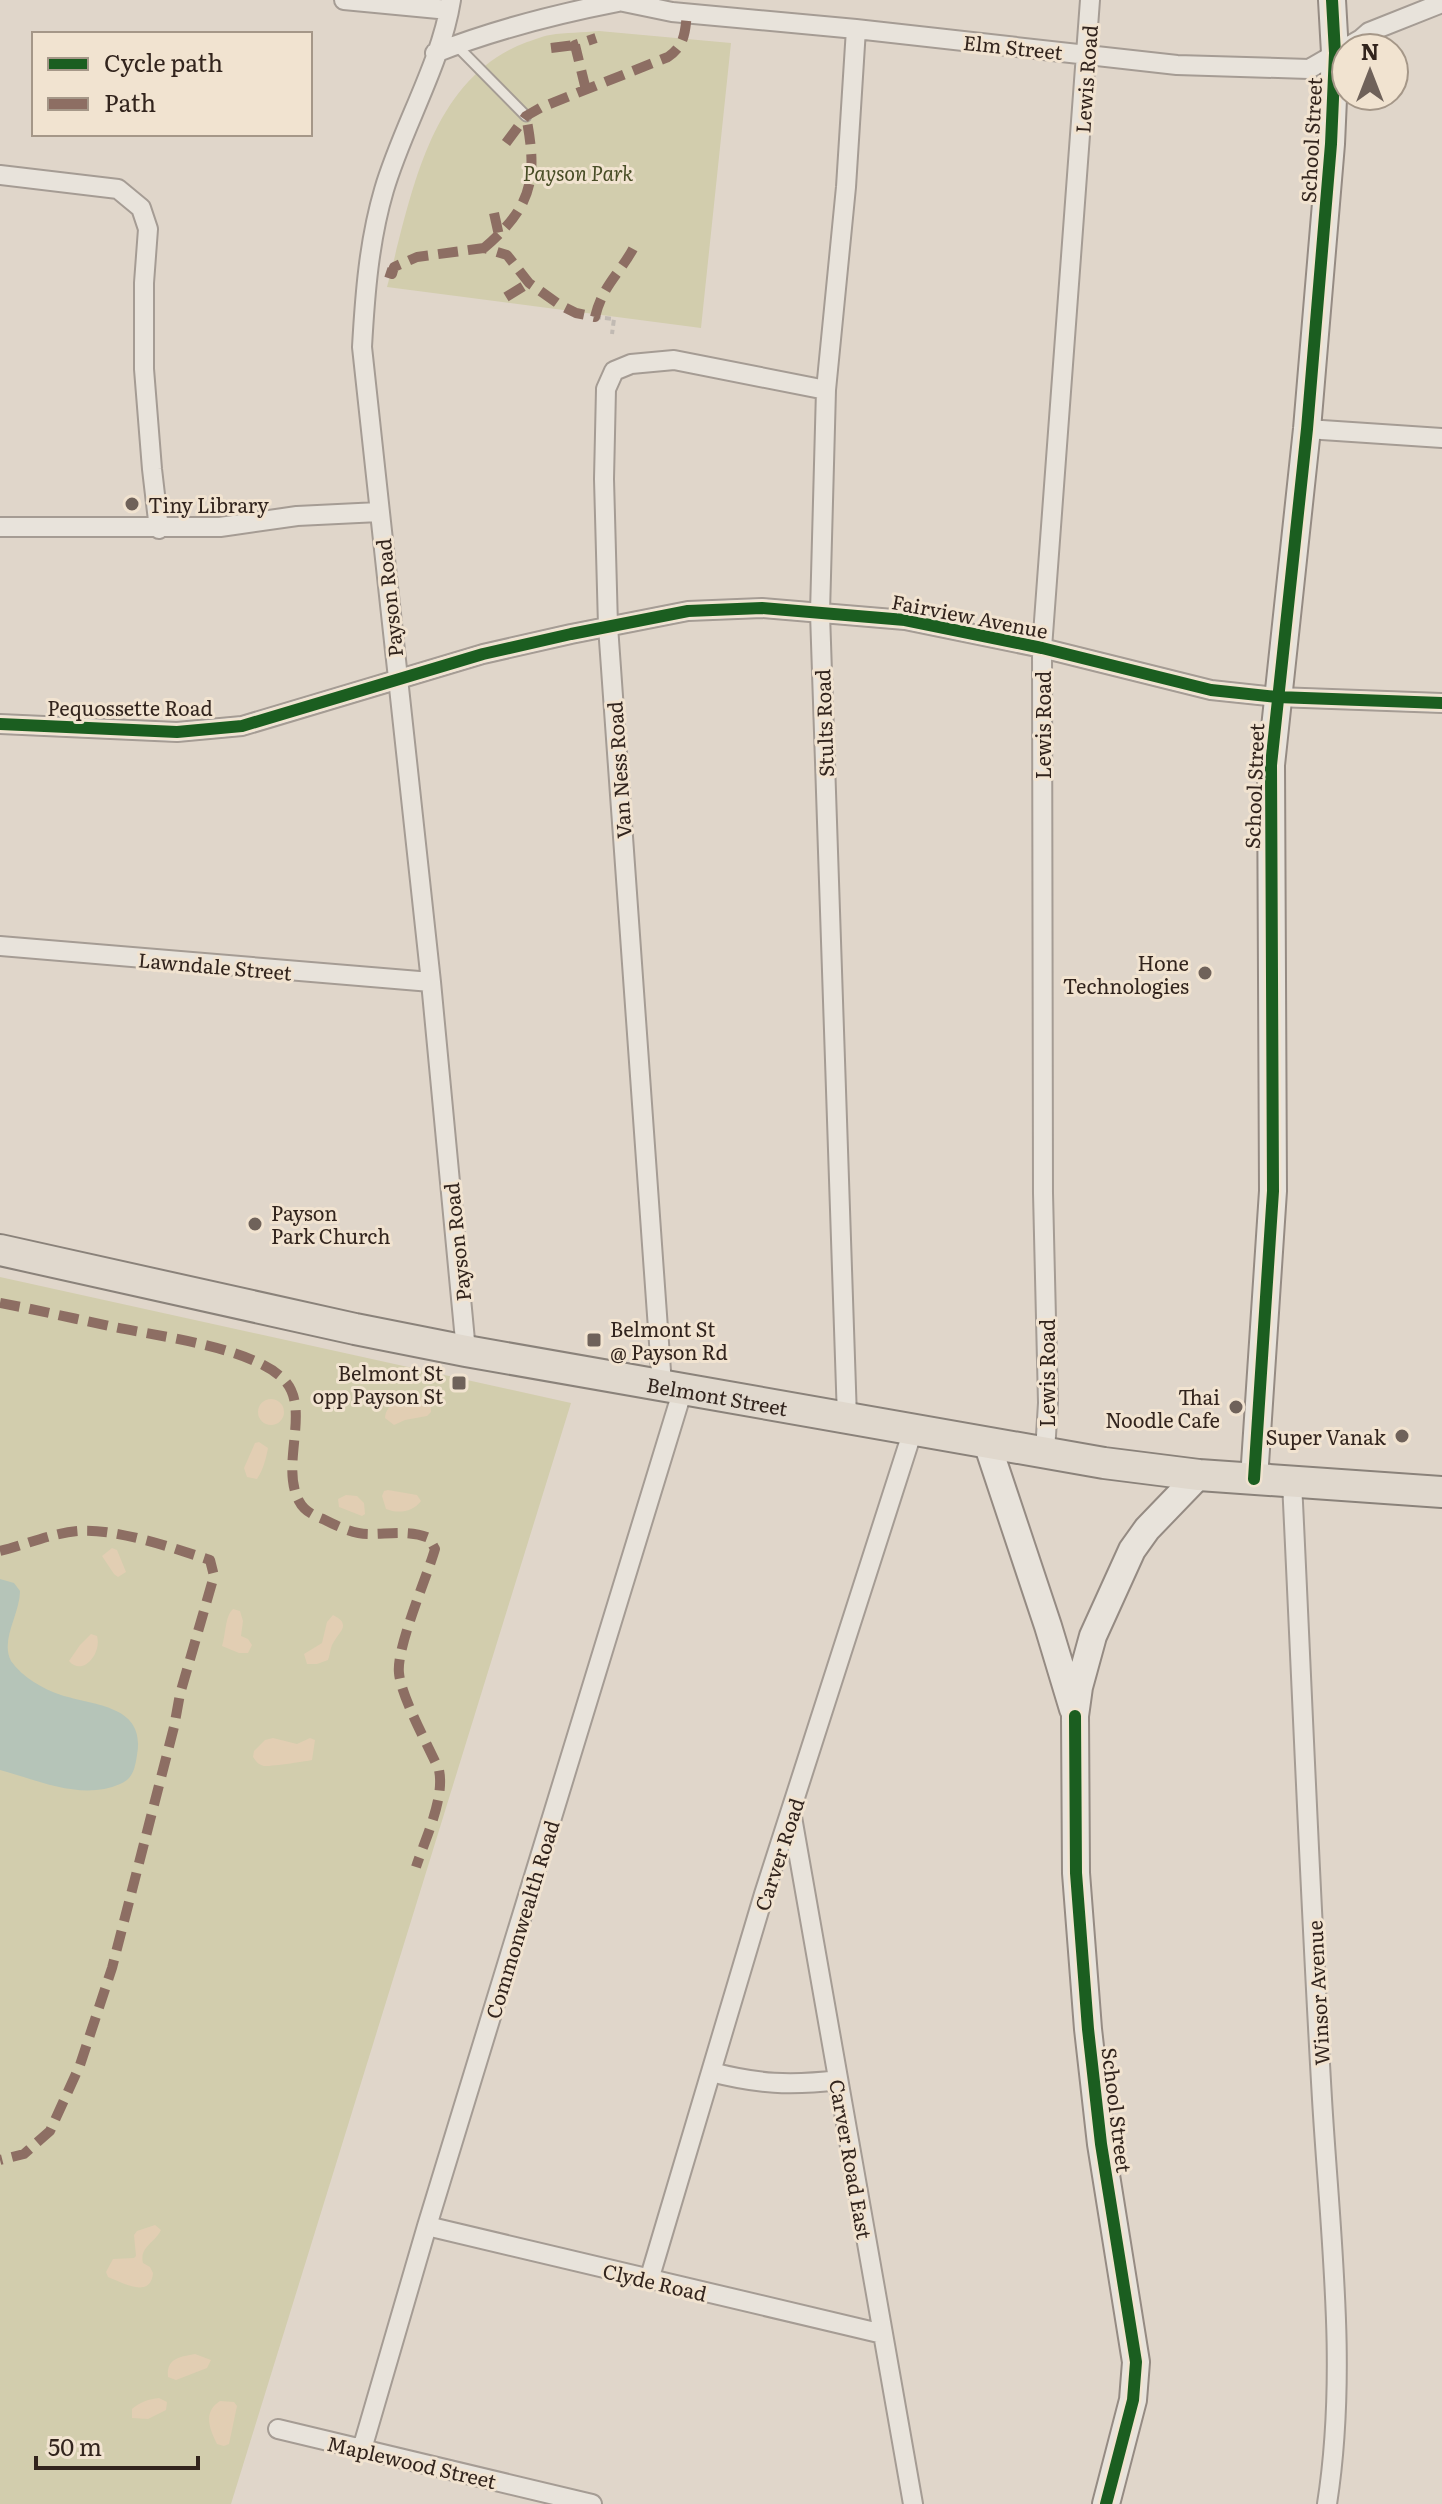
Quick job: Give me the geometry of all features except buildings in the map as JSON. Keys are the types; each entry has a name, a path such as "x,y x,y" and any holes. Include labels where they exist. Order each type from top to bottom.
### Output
{"main road":[{"name":"Belmont Street","path":"0,1250 466,1351 987,1443 1199,1475 1442,1492"}],"street":[{"path":"344,0 450,5"},
{"name":"Lewis Road","path":"1045,1452 1048,1403 1043,1193 1042,648 1090,0"},
{"name":"School Street","path":"1332,0 1334,32"},
{"name":"Elm Street","path":"435,53 574,10 616,1 672,12 1177,65 1309,69 1330,56"},
{"name":"Elm Street","path":"1369,32 1442,3"},
{"name":"Payson Road","path":"450,5 384,190 367,267 362,347 431,982 466,1351"},
{"name":"Stults Road","path":"847,1418 820,613 826,390 846,187 856,29"},
{"name":"School Street","path":"1254,1479 1273,1191 1270,804 1277,697 1307,429 1332,112"},
{"path":"0,175 118,189 141,208 148,229 144,283 144,369 159,529"},
{"name":"Van Ness Road","path":"673,1387 608,626 604,479 606,389 614,371 631,364 674,360 826,390"},
{"path":"1307,429 1442,438"},
{"path":"0,527 220,527 297,516 379,512"},
{"name":"Fairview Avenue","path":"397,679 483,654 608,626 688,611 762,608 905,620 1042,648 1211,690 1277,697 1442,703"},
{"name":"Pequossette Road","path":"0,724 177,732 242,726 397,679"},
{"name":"Lawndale Street","path":"0,946 431,982"},
{"name":"Commonwealth Road","path":"362,2449 673,1387"},
{"name":"Carver Road","path":"649,2280 764,1894 913,1430"},
{"name":"School Street","path":"987,1443 1075,1716"},
{"name":"School Street","path":"1106,2504 1133,2400 1136,2371 1132,2326 1101,2144 1088,2029 1076,1873 1075,1716 1079,1687 1093,1636 1132,1550 1147,1529 1199,1475"},
{"name":"Winsor Avenue","path":"1292,1482 1337,2342 1335,2433 1327,2504"},
{"name":"Carver Road East","path":"792,1813 913,2504"},
{"path":"711,2072 770,2084 800,2085 838,2080"},
{"name":"Clyde Road","path":"427,2226 883,2334"},
{"name":"Maplewood Street","path":"278,2429 592,2504"}],"lane":[{"path":"456,45 526,116"}],"path":[{"path":"595,317 614,319 612,334"}],"green space":[{"name":"Payson Park","path":"599,31 731,43 701,328 387,287 405,216 429,145 446,112 467,83 494,60 527,42 556,34"},
{"path":"0,1277 571,1403 231,2504 0,2504"}],"sand":[{"path":"416,1398 431,1399 431,1412 427,1416 394,1425 385,1418 392,1405"},
{"path":"271,1399 280,1403 284,1412 280,1421 271,1425 262,1421 258,1412 262,1403"},
{"path":"255,1443 268,1448 257,1479 247,1477 244,1468"},
{"path":"388,1490 417,1495 421,1501 410,1510 391,1511 386,1509 382,1496"},
{"path":"346,1495 357,1496 364,1503 365,1514 362,1516 339,1507 338,1499"},
{"path":"112,1548 117,1550 126,1572 118,1577 102,1556"},
{"path":"233,1609 240,1611 243,1621 241,1636 252,1645 248,1653 222,1646"},
{"path":"333,1615 343,1625 328,1660 307,1664 304,1654 322,1643 327,1622"},
{"path":"91,1634 97,1636 98,1643 94,1656 85,1665 74,1665 69,1661"},
{"path":"273,1738 297,1744 310,1738 315,1740 312,1760 272,1766 257,1763 253,1757 254,1751 265,1740"},
{"path":"155,2225 161,2230 145,2249 142,2258 153,2273 151,2281 142,2287 135,2287 108,2277 106,2272 113,2259 136,2256 134,2235 137,2231"},
{"path":"195,2354 211,2360 207,2368 176,2380 168,2377 172,2362"},
{"path":"159,2398 167,2402 166,2410 148,2419 132,2418 132,2409 145,2401"},
{"path":"220,2401 234,2402 237,2406 229,2444 224,2446 217,2444 209,2421 211,2410"}],"shaded area":[{"path":"0,1579 14,1583 20,1591 8,1644 8,1653 16,1667 47,1689 115,1710 134,1726 138,1739 136,1760 133,1772 124,1782 105,1789 75,1790 0,1770"}],"marked path":[{"path":"506,143 526,116 542,107 668,57 681,43 687,13"},
{"path":"586,90 575,45 596,38"},
{"path":"551,48 575,45"},
{"path":"484,248 513,218 528,190 531,157 526,116"},
{"path":"494,213 500,240"},
{"path":"386,272 392,274 394,267 417,257 484,248 507,255 529,283 560,305 595,317 607,287 635,245"},
{"path":"506,297 529,283"},
{"path":"0,1303 206,1345 253,1360 272,1370 286,1382 293,1394 296,1423 292,1472 294,1487 303,1507 316,1516 357,1533 407,1533 429,1538 435,1549 399,1662 405,1695 439,1770 440,1781 433,1819 416,1867"},
{"path":"0,1551 68,1532 93,1531 144,1540 210,1560 214,1576 180,1694 112,1968 80,2065 50,2131 24,2154 0,2160"}],"cycle path":[{"path":"1254,1479 1273,1191 1271,765 1307,429 1331,144 1335,53 1332,0"},
{"path":"0,724 177,732 242,726 483,654 571,634 688,611 762,608 905,620 1042,648 1211,690 1277,697 1442,703"},
{"path":"1075,1716 1076,1873 1088,2029 1101,2144 1136,2362 1133,2400 1106,2504"}],"place":[{"name":"Tiny Library","path":"132,504"},
{"name":"Hone Technologies","path":"1205,973"},
{"name":"Payson Park Church","path":"255,1224"},
{"name":"Belmont St @ Payson Rd","path":"594,1340"},
{"name":"Belmont St opp Payson St","path":"459,1383"},
{"name":"Thai Noodle Cafe","path":"1236,1407"},
{"name":"Super Vanak","path":"1402,1436"}]}
